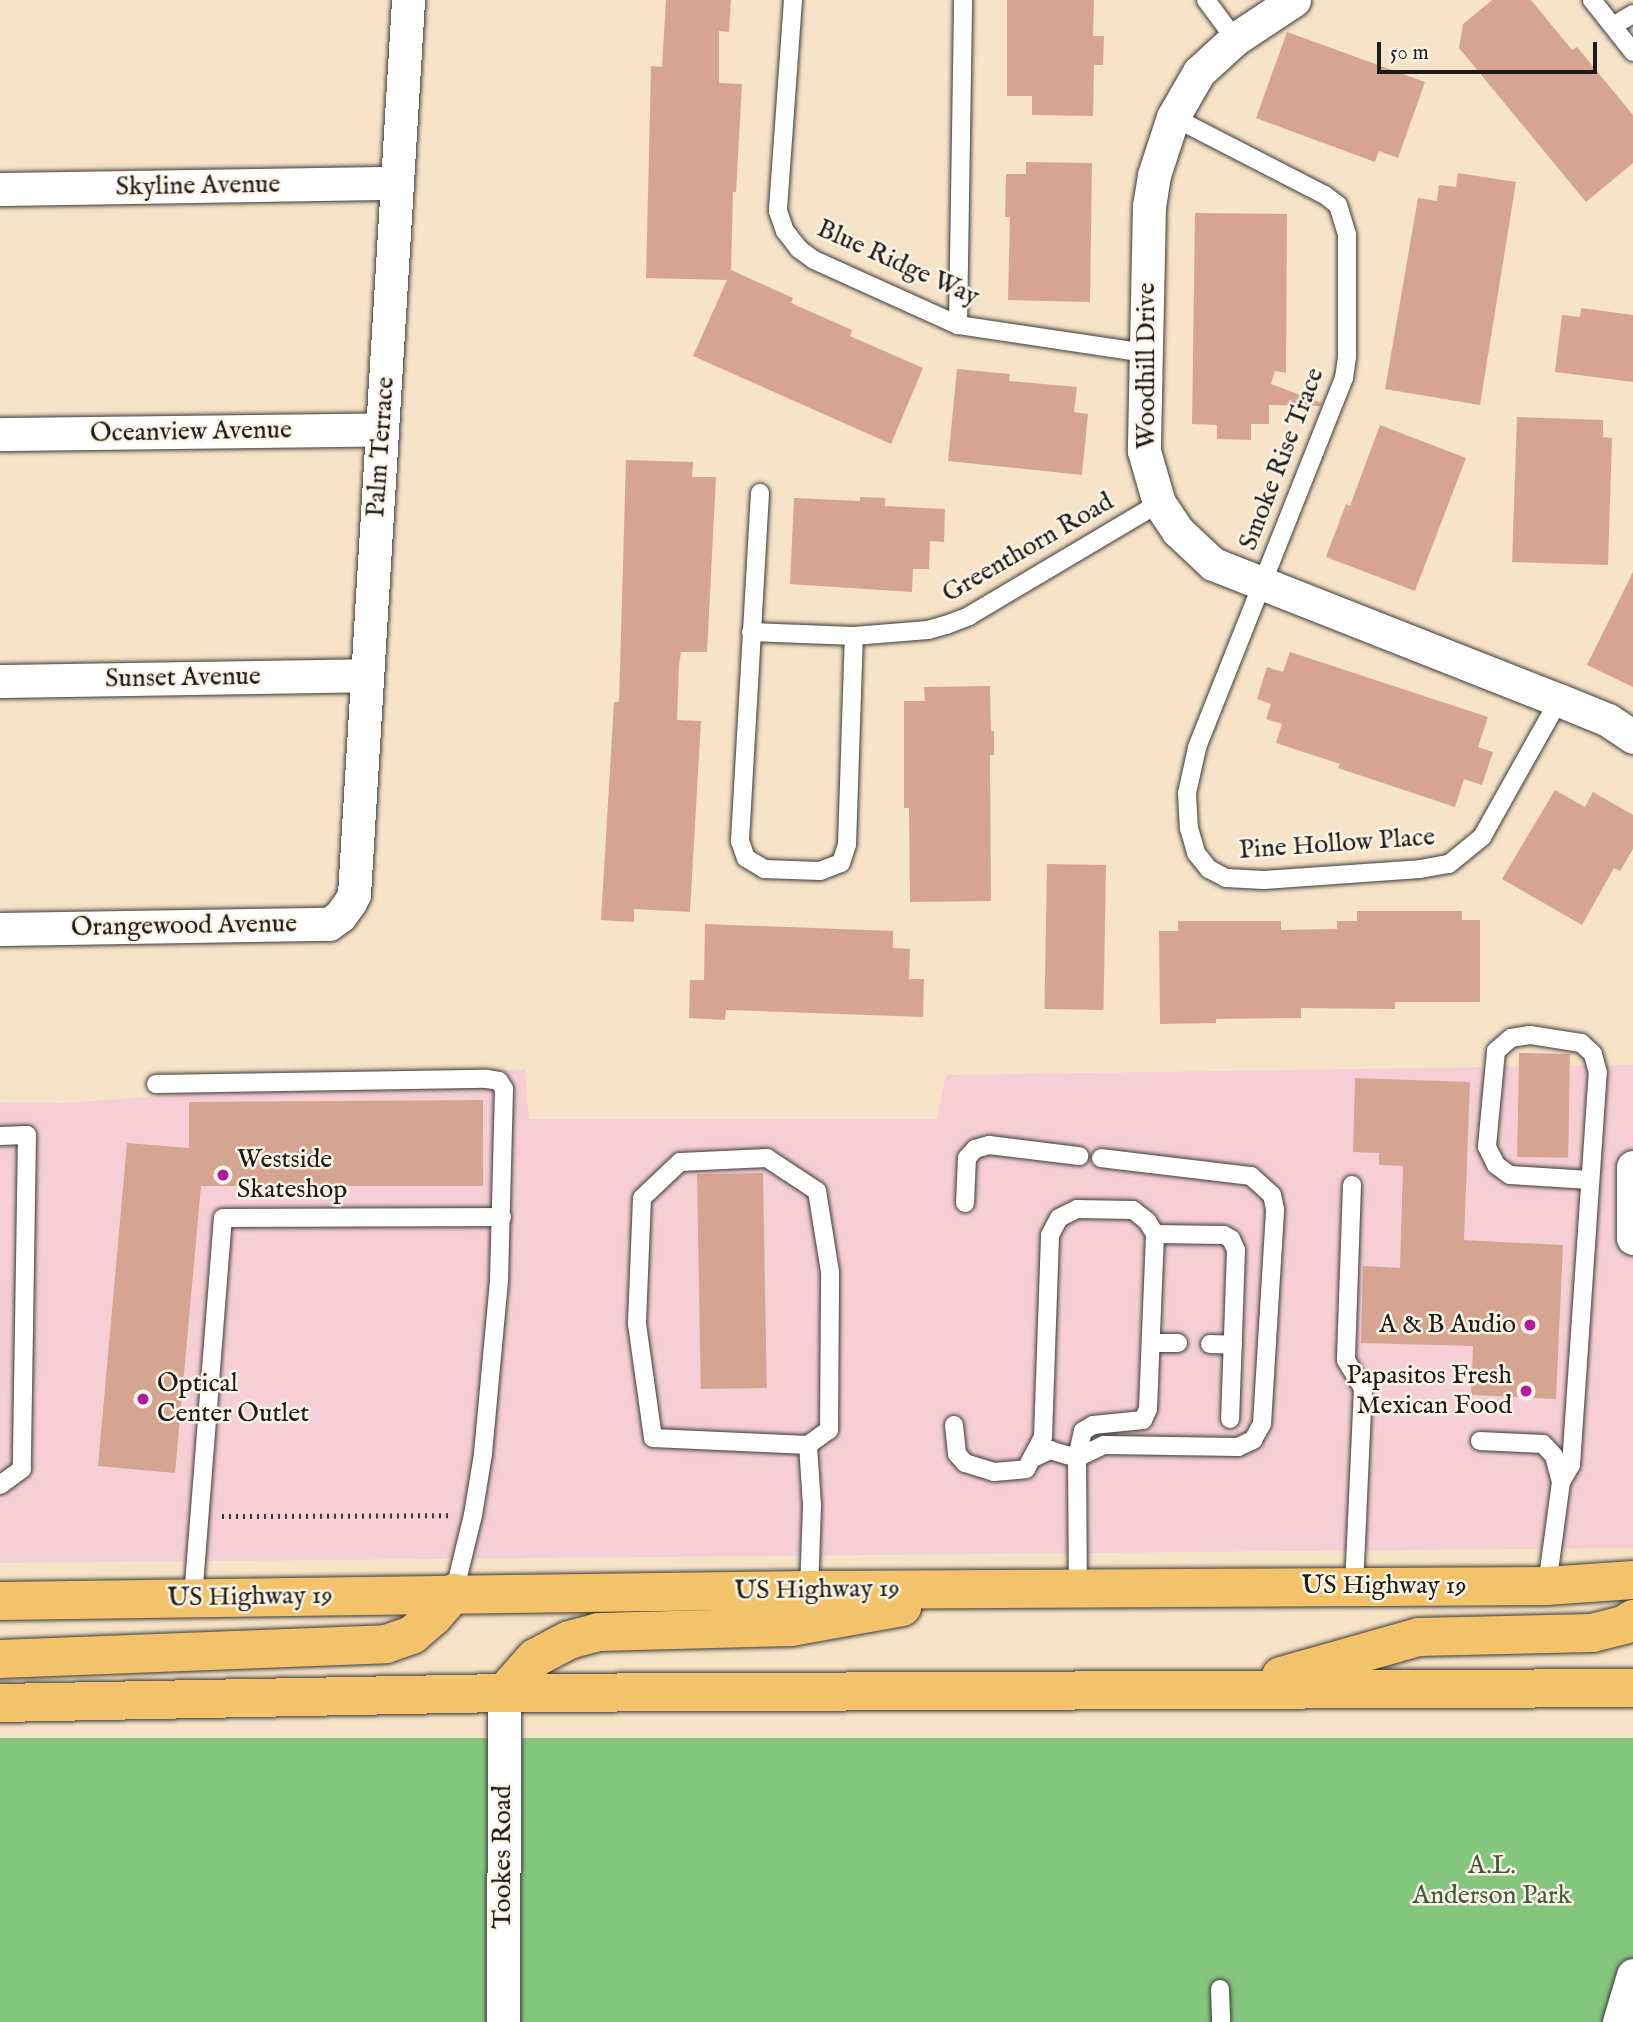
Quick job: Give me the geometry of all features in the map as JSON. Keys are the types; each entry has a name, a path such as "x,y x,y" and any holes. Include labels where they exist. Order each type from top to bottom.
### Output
{"highway":[{"name":"US Highway 19","path":"0,1601 454,1593 1547,1586 1633,1580"},
{"path":"503,1693 535,1658 569,1640 598,1632 791,1627 1011,1588"},
{"path":"0,1659 386,1644 412,1635 433,1617 454,1593"},
{"path":"1235,1689 1419,1637 1592,1633 1624,1625 1633,1619"},
{"path":"0,1703 503,1693 1633,1688"}],"street":[{"name":"Palm Terrace","path":"354,894 408,0"},
{"name":"Woodhill Drive","path":"1294,0 1235,38 1199,72 1172,117 1154,175 1149,205 1144,452 1159,503 1198,552 1213,564 1608,720 1633,737"},
{"name":"Skyline Avenue","path":"0,189 397,183"},
{"name":"Oceanview Avenue","path":"0,434 382,429"},
{"name":"Sunset Avenue","path":"0,681 366,675"},
{"name":"Orangewood Avenue","path":"0,929 329,924 340,916 354,894"},
{"path":"1633,1167 1633,1238"},
{"name":"Tookes Road","path":"503,1693 503,2022"}],"lane":[{"name":"Blue Ridge Way","path":"793,0 778,211 785,231 799,249 814,260 958,325 1145,353"},
{"path":"958,325 963,0"},
{"path":"1206,0 1235,38"},
{"path":"1592,0 1633,52"},
{"path":"1613,26 1633,14"},
{"name":"Smoke Rise Trace","path":"1172,117 1325,195 1338,205 1346,227 1347,357 1344,378 1339,398 1261,584"},
{"path":"760,493 740,841 746,858 764,869 820,871 841,863 847,844 854,636"},
{"name":"Greenthorn Road","path":"751,632 854,636 928,630 969,617 1159,503"},
{"name":"Pine Hollow Place","path":"1261,584 1197,748 1187,793 1189,828 1196,853 1209,869 1226,878 1264,880 1420,869 1449,864 1482,837 1559,700"},
{"path":"1560,1482 1571,1465 1598,1073 1593,1054 1581,1043 1564,1038 1530,1035 1511,1038 1496,1051 1487,1147 1496,1165 1510,1175 1590,1180"},
{"path":"156,1084 499,1081 504,1089 502,1217 484,1454 473,1515 454,1593"},
{"path":"0,1136 27,1135 22,1469 0,1485"},
{"path":"965,1203 967,1158 975,1149 989,1145 1079,1156"},
{"path":"767,1158 817,1191 830,1272 830,1430 808,1445 653,1438 637,1324 642,1198 680,1162 767,1158"},
{"path":"1035,1457 1050,1450 1077,1458 1104,1445 1238,1447 1253,1440 1262,1423 1275,1209 1272,1195 1251,1176 1101,1158"},
{"path":"1352,1185 1346,1360 1363,1388 1354,1586"},
{"path":"954,1425 957,1454 975,1467 1014,1472 1026,1469 1035,1457 1042,1437 1050,1235 1059,1218 1077,1209 1133,1210 1147,1221 1155,1234 1148,1409 1143,1420 1093,1425 1083,1431 1077,1458 1078,1588"},
{"path":"193,1598 223,1218 502,1217"},
{"path":"1155,1234 1224,1235 1231,1239 1236,1250 1230,1419"},
{"path":"1150,1343 1178,1343"},
{"path":"1210,1344 1233,1345"},
{"path":"1480,1441 1543,1444 1554,1456 1560,1482 1547,1586"},
{"path":"808,1445 812,1506 809,1590"},
{"path":"1220,1989 1221,2022"}],"path":[{"path":"201,1516 473,1515"}],"shaded area":[{"path":"1633,1065 1633,1548 0,1563 0,1102 65,1103 525,1069 529,1119 937,1119 946,1075"}],"green space":[{"name":"A.L. Anderson Park","path":"0,1738 1633,1738 1633,2022 0,2022"}],"building":[{"path":"666,0 731,0 729,32 719,31 719,83 742,84 736,192 733,192 731,270 793,298 791,303 852,330 850,336 923,368 891,444 693,356 727,280 646,278 651,66 662,67"},
{"path":"1007,0 1094,0 1093,36 1104,36 1103,65 1094,65 1093,116 1032,115 1032,96 1007,96"},
{"path":"1492,0 1531,0 1572,50 1577,47 1633,115 1633,163 1586,202 1459,48 1463,24"},
{"path":"1287,32 1425,82 1398,158 1379,151 1375,162 1256,118"},
{"path":"1026,162 1092,163 1090,302 1008,300 1010,217 1005,217 1006,174 1026,174"},
{"path":"1458,173 1516,182 1480,405 1385,389 1418,198 1437,201 1439,185 1456,187"},
{"path":"1195,213 1287,214 1286,373 1275,371 1271,384 1322,403 1320,406 1269,405 1269,424 1251,424 1251,440 1217,439 1217,425 1192,424"},
{"path":"1581,308 1633,315 1633,382 1555,372 1562,315 1580,317"},
{"path":"957,369 1010,374 1009,381 1077,387 1074,412 1088,414 1082,475 948,461"},
{"path":"1517,417 1603,420 1603,437 1612,438 1608,565 1512,562"},
{"path":"1380,425 1466,458 1415,591 1326,557 1346,504 1350,506"},
{"path":"626,460 693,462 692,477 716,477 707,652 681,652 679,666 677,720 701,721 690,912 634,909 634,922 601,920 614,702 619,702"},
{"path":"860,497 885,498 885,506 945,509 944,542 930,541 929,569 913,569 912,592 790,584 794,498 860,501"},
{"path":"1633,572 1633,687 1587,665"},
{"path":"1290,652 1488,717 1478,747 1493,752 1482,785 1464,779 1455,807 1338,768 1340,764 1276,743 1282,724 1266,719 1271,704 1257,699 1267,667 1283,672"},
{"path":"990,686 991,731 994,731 994,755 990,755 991,901 910,902 909,808 904,808 904,701 925,701 924,687"},
{"path":"1555,790 1585,807 1593,792 1633,815 1633,849 1620,871 1614,868 1582,925 1502,879"},
{"path":"1047,864 1106,865 1103,1010 1044,1009"},
{"path":"1357,911 1462,911 1462,920 1480,920 1480,1002 1395,1002 1395,1009 1301,1008 1301,1018 1216,1019 1216,1023 1160,1024 1159,931 1178,931 1178,921 1281,921 1281,930 1337,929 1337,921 1357,921"},
{"path":"705,924 893,931 893,948 910,949 909,979 924,979 923,1017 726,1010 725,1020 689,1018 690,980 704,980"},
{"path":"1519,1053 1570,1054 1568,1158 1517,1157"},
{"path":"1355,1078 1470,1082 1464,1240 1563,1245 1556,1399 1471,1395 1473,1346 1361,1343 1363,1266 1400,1268 1403,1166 1379,1165 1379,1153 1353,1152"},
{"path":"483,1100 483,1186 201,1186 175,1473 98,1466 127,1143 189,1148 189,1102"},
{"path":"763,1173 767,1388 701,1389 697,1174"}],"place":[{"name":"Westside Skateshop","path":"223,1175"},
{"name":"A & B Audio","path":"1530,1325"},
{"name":"Papasitos Fresh Mexican Food","path":"1526,1391"},
{"name":"Optical Center Outlet","path":"143,1399"}]}
